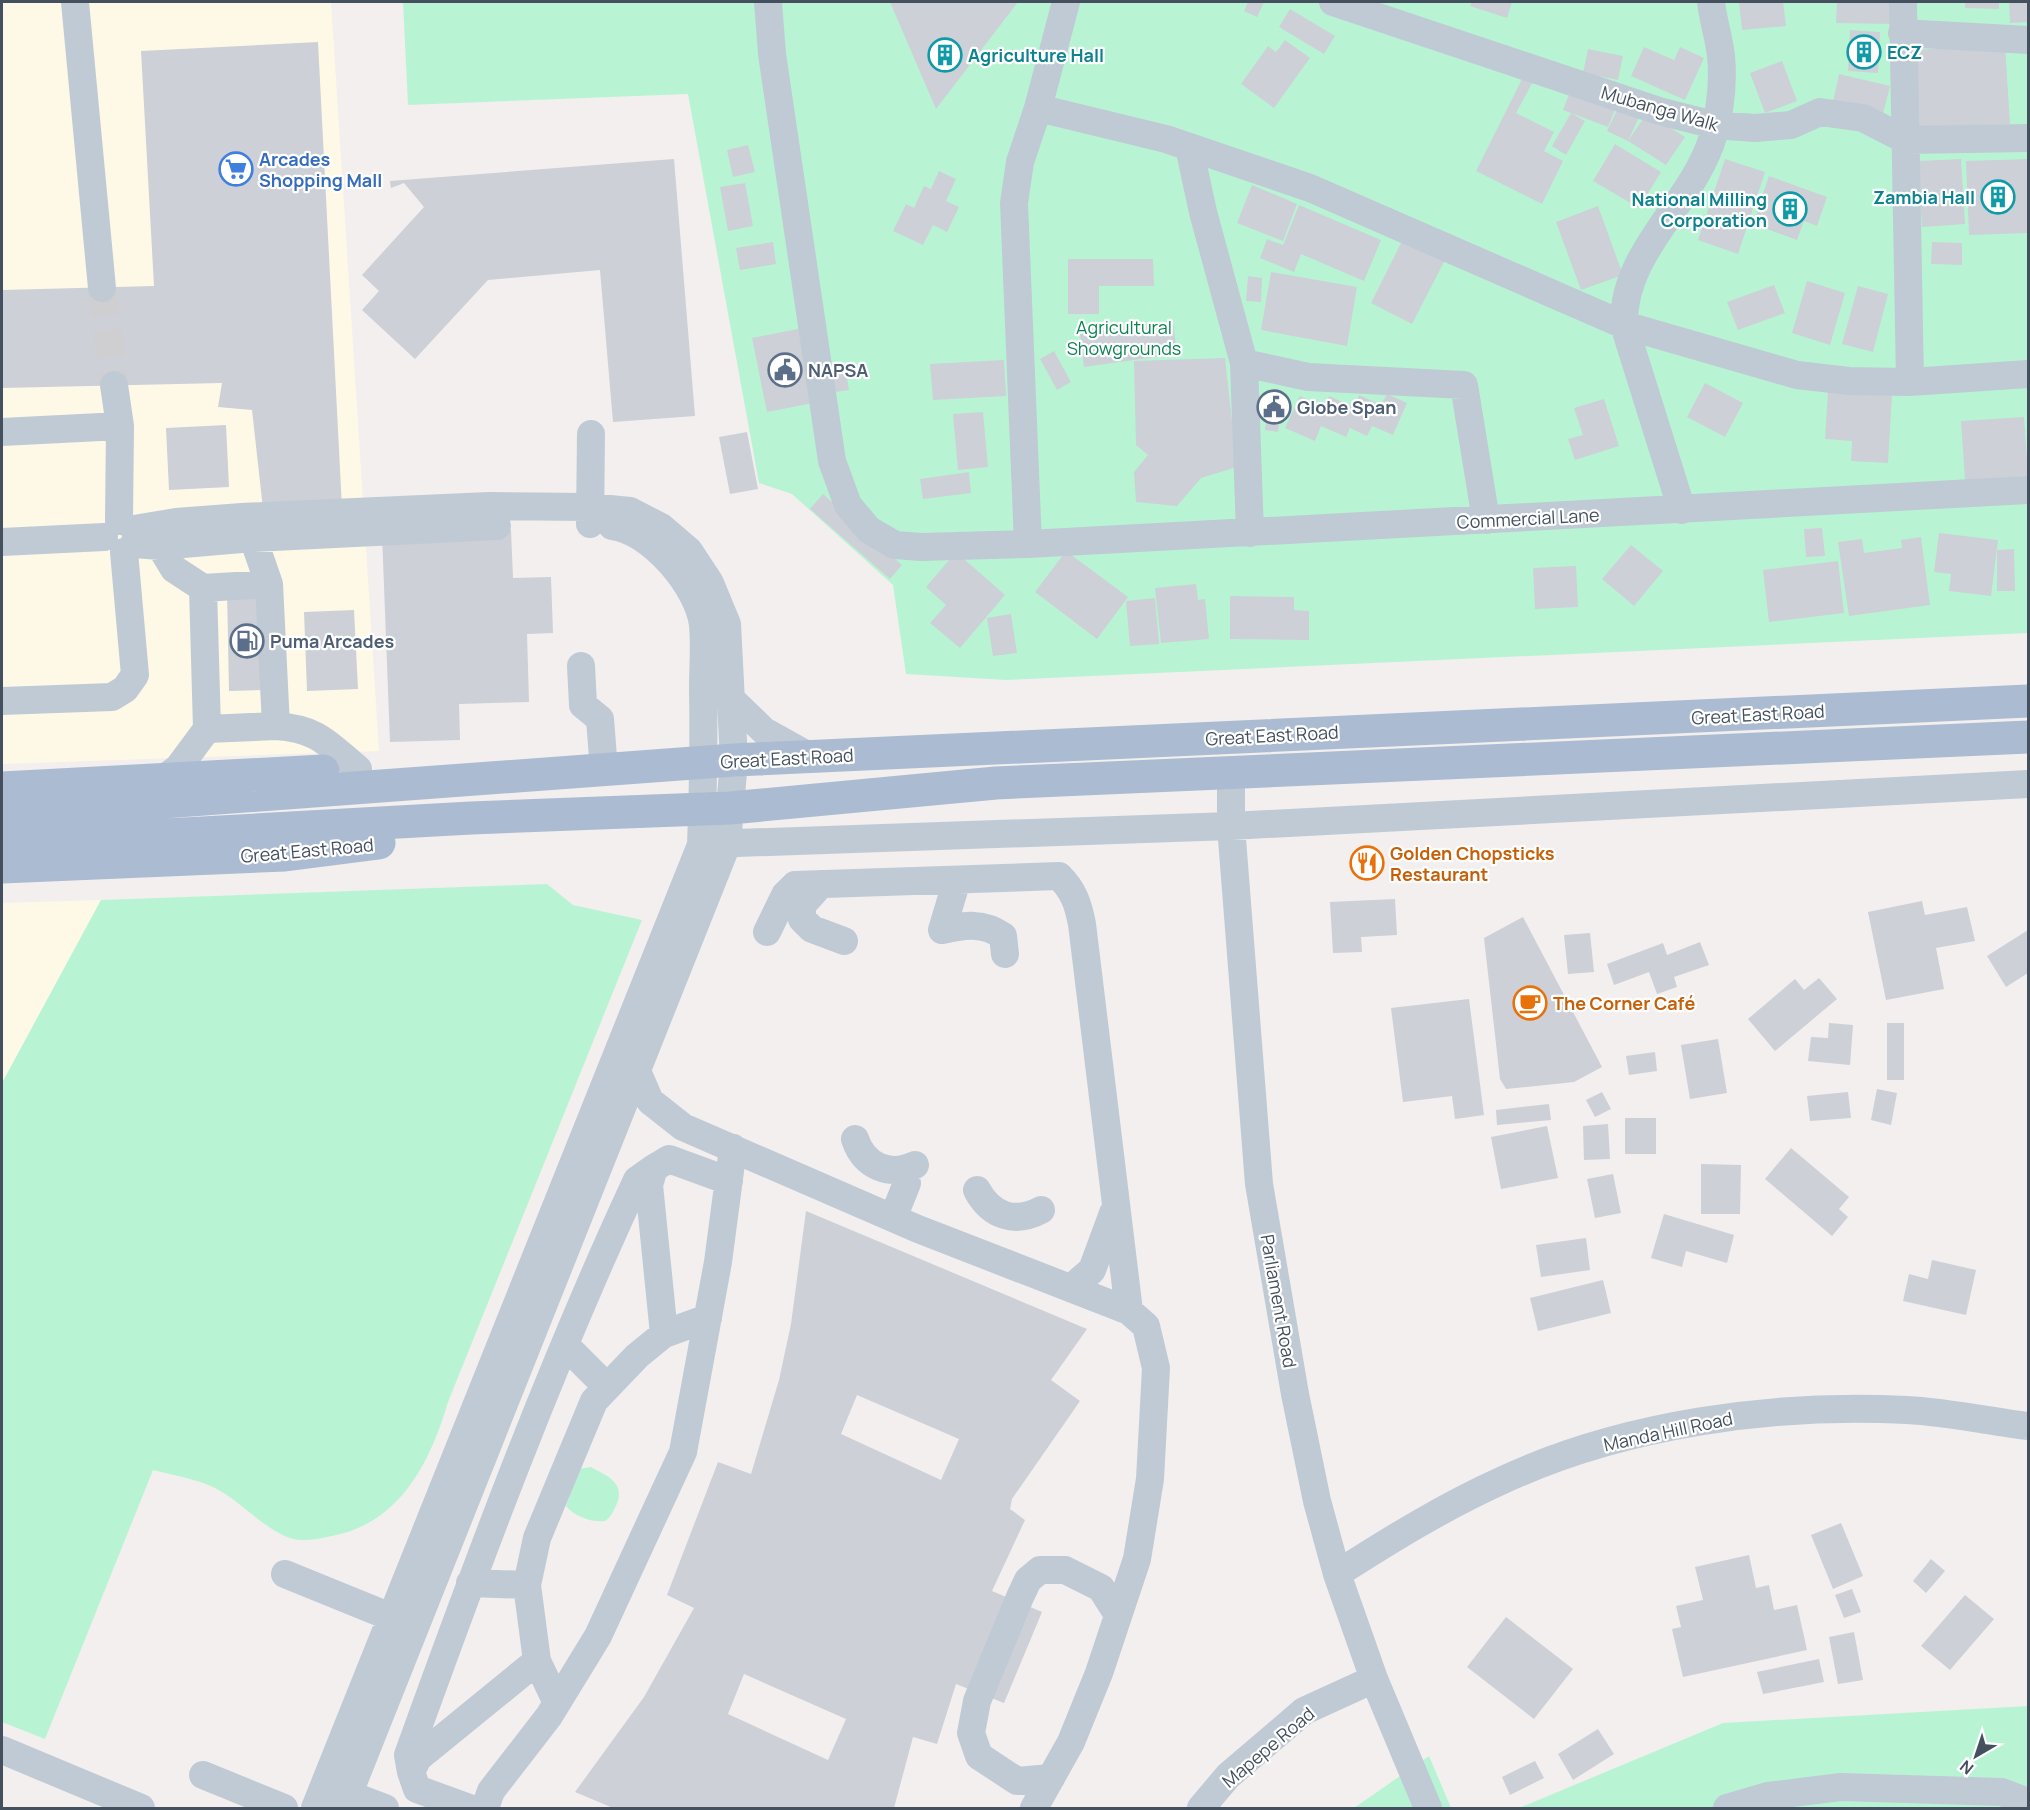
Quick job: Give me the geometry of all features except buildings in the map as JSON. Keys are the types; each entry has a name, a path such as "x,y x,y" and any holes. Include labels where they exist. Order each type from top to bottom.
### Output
{"main road":[{"name":"Great East Road","path":"2,814 719,761 2028,701"},
{"name":"Great East Road","path":"2,844 716,808 996,783 2028,737"},
{"name":"Great East Road","path":"2,788 166,777 483,765 516,776"},
{"name":"Great East Road","path":"2,867 285,855 569,825 609,812"}],"street":[{"path":"75,2 102,288"},
{"name":"Commercial Lane","path":"768,2 772,54 832,461 848,505 868,530 896,545 921,547 1028,544 2028,490"},
{"path":"1028,544 1014,203 1020,162 1038,108 1066,2"},
{"name":"Mubanga Walk","path":"1333,2 1659,111 1714,125 1755,128 1791,125 1821,112 1863,118 1906,140 2028,138"},
{"path":"1682,510 1624,325 1623,306 1628,285 1642,258 1700,169 1708,152 1721,87 1720,56 1711,2"},
{"path":"1903,2 1910,382"},
{"path":"1902,33 2028,40"},
{"path":"1038,108 1189,147 1310,188 1624,325 1797,375 1849,381 1910,382 2028,374"},
{"path":"1189,147 1203,212 1244,363 1250,533"},
{"path":"1244,363 1308,377 1464,385 1486,520"},
{"path":"2,701 112,697 125,689 135,675 129,538 120,426 114,385"},
{"path":"2,432 120,426"},
{"path":"590,516 591,434"},
{"path":"2,542 129,538 253,527 573,522 590,516 630,511 661,527 689,551 711,583 727,624 732,700 719,761 714,844 637,1071 403,1622 315,1809"},
{"path":"590,516 623,527 662,552 692,594 703,623 719,761"},
{"path":"253,527 269,584 276,726"},
{"path":"129,538 203,588 269,584"},
{"path":"166,777 178,768 207,729 203,588"},
{"path":"581,666 583,705 600,719 604,770"},
{"path":"732,700 764,731 809,756"},
{"path":"207,729 276,726 298,728 316,734 358,769"},
{"name":"Parliament Road","path":"1231,773 1231,826 1259,1184 1295,1394 1317,1501 1337,1574 1374,1679 1428,1809"},
{"path":"714,844 1231,826 2028,784"},
{"path":"385,1809 345,1801 403,1622 714,844"},
{"path":"844,941 812,929 784,926 767,932 785,895 795,885 1059,876 1071,887 1082,924 1129,1311"},
{"path":"957,880 942,930 965,925 990,928 1003,936 1005,954"},
{"path":"812,929 802,919 802,905 821,884"},
{"path":"637,1071 650,1101 683,1126 733,1148 900,1186"},
{"path":"855,1139 866,1159 900,1186 1071,1288 1129,1311 1146,1326 1156,1368 1150,1479 1133,1568 1099,1673 1071,1742 1034,1809"},
{"path":"485,1809 491,1791 557,1703 598,1636 683,1452 708,1318 733,1148"},
{"path":"469,1809 417,1789 408,1755 470,1583 565,1345 637,1180 669,1159 729,1181"},
{"path":"654,1168 649,1185 664,1334"},
{"path":"977,1190 991,1209 1001,1215 1022,1217 1041,1210"},
{"path":"1071,1288 1092,1270 1116,1206"},
{"path":"557,1703 537,1661 527,1585 537,1538 594,1401 637,1356 664,1334 708,1318"},
{"path":"565,1345 607,1387"},
{"name":"Manda Hill Road","path":"1337,1574 1401,1533 1504,1479 1617,1438 1728,1418 1790,1411 1907,1410 2028,1426"},
{"path":"1101,1588 1133,1568"},
{"path":"1051,1778 1017,1781 979,1756 971,1733 977,1701 1028,1580 1040,1570 1065,1570 1101,1588 1118,1615"},
{"path":"285,1574 403,1622"},
{"path":"470,1583 527,1585"},
{"path":"411,1772 418,1758 537,1661"},
{"name":"Mapepe Road","path":"1201,1809 1228,1776 1305,1711 1374,1679"},
{"path":"2,1750 141,1809"},
{"path":"203,1775 284,1809"},
{"path":"1017,1781 1025,1809"},
{"path":"1727,1809 1768,1796 1841,1787 2002,1792 2028,1802"}],"shaded area":[{"path":"2,2 331,2 379,751 2,764"},
{"path":"101,900 2,1083 2,903"}],"green space":[{"name":"Agricultural Showgrounds","path":"403,2 2028,2 2028,633 1006,680 906,674 893,585 792,494 759,483 688,94 408,105"},
{"path":"547,884 573,905 642,920 432,1447 409,1487 394,1504 376,1518 356,1529 332,1536 304,1540 293,1539 277,1532 215,1488 153,1470 45,1739 2,1722 2,1083 101,900"},
{"path":"591,1467 614,1482 619,1492 616,1506 605,1521 584,1518 566,1506 579,1469"},
{"path":"2028,1706 2028,1808 1519,1808 1723,1723"},
{"path":"1429,1756 1451,1808 1354,1808"}],"tunnel":[{"path":"102,288 114,385"}],"place":[{"name":"ECZ","path":"1864,52"},
{"name":"Agriculture Hall","path":"945,55"},
{"name":"Arcades Shopping Mall","path":"236,169"},
{"name":"Zambia Hall","path":"1998,197"},
{"name":"National Milling Corporation","path":"1790,209"},
{"name":"NAPSA","path":"785,370"},
{"name":"Globe Span","path":"1274,407"},
{"name":"Puma Arcades","path":"247,641"},
{"name":"Golden Chopsticks Restaurant","path":"1367,863"},
{"name":"The Corner Café","path":"1530,1003"}]}
